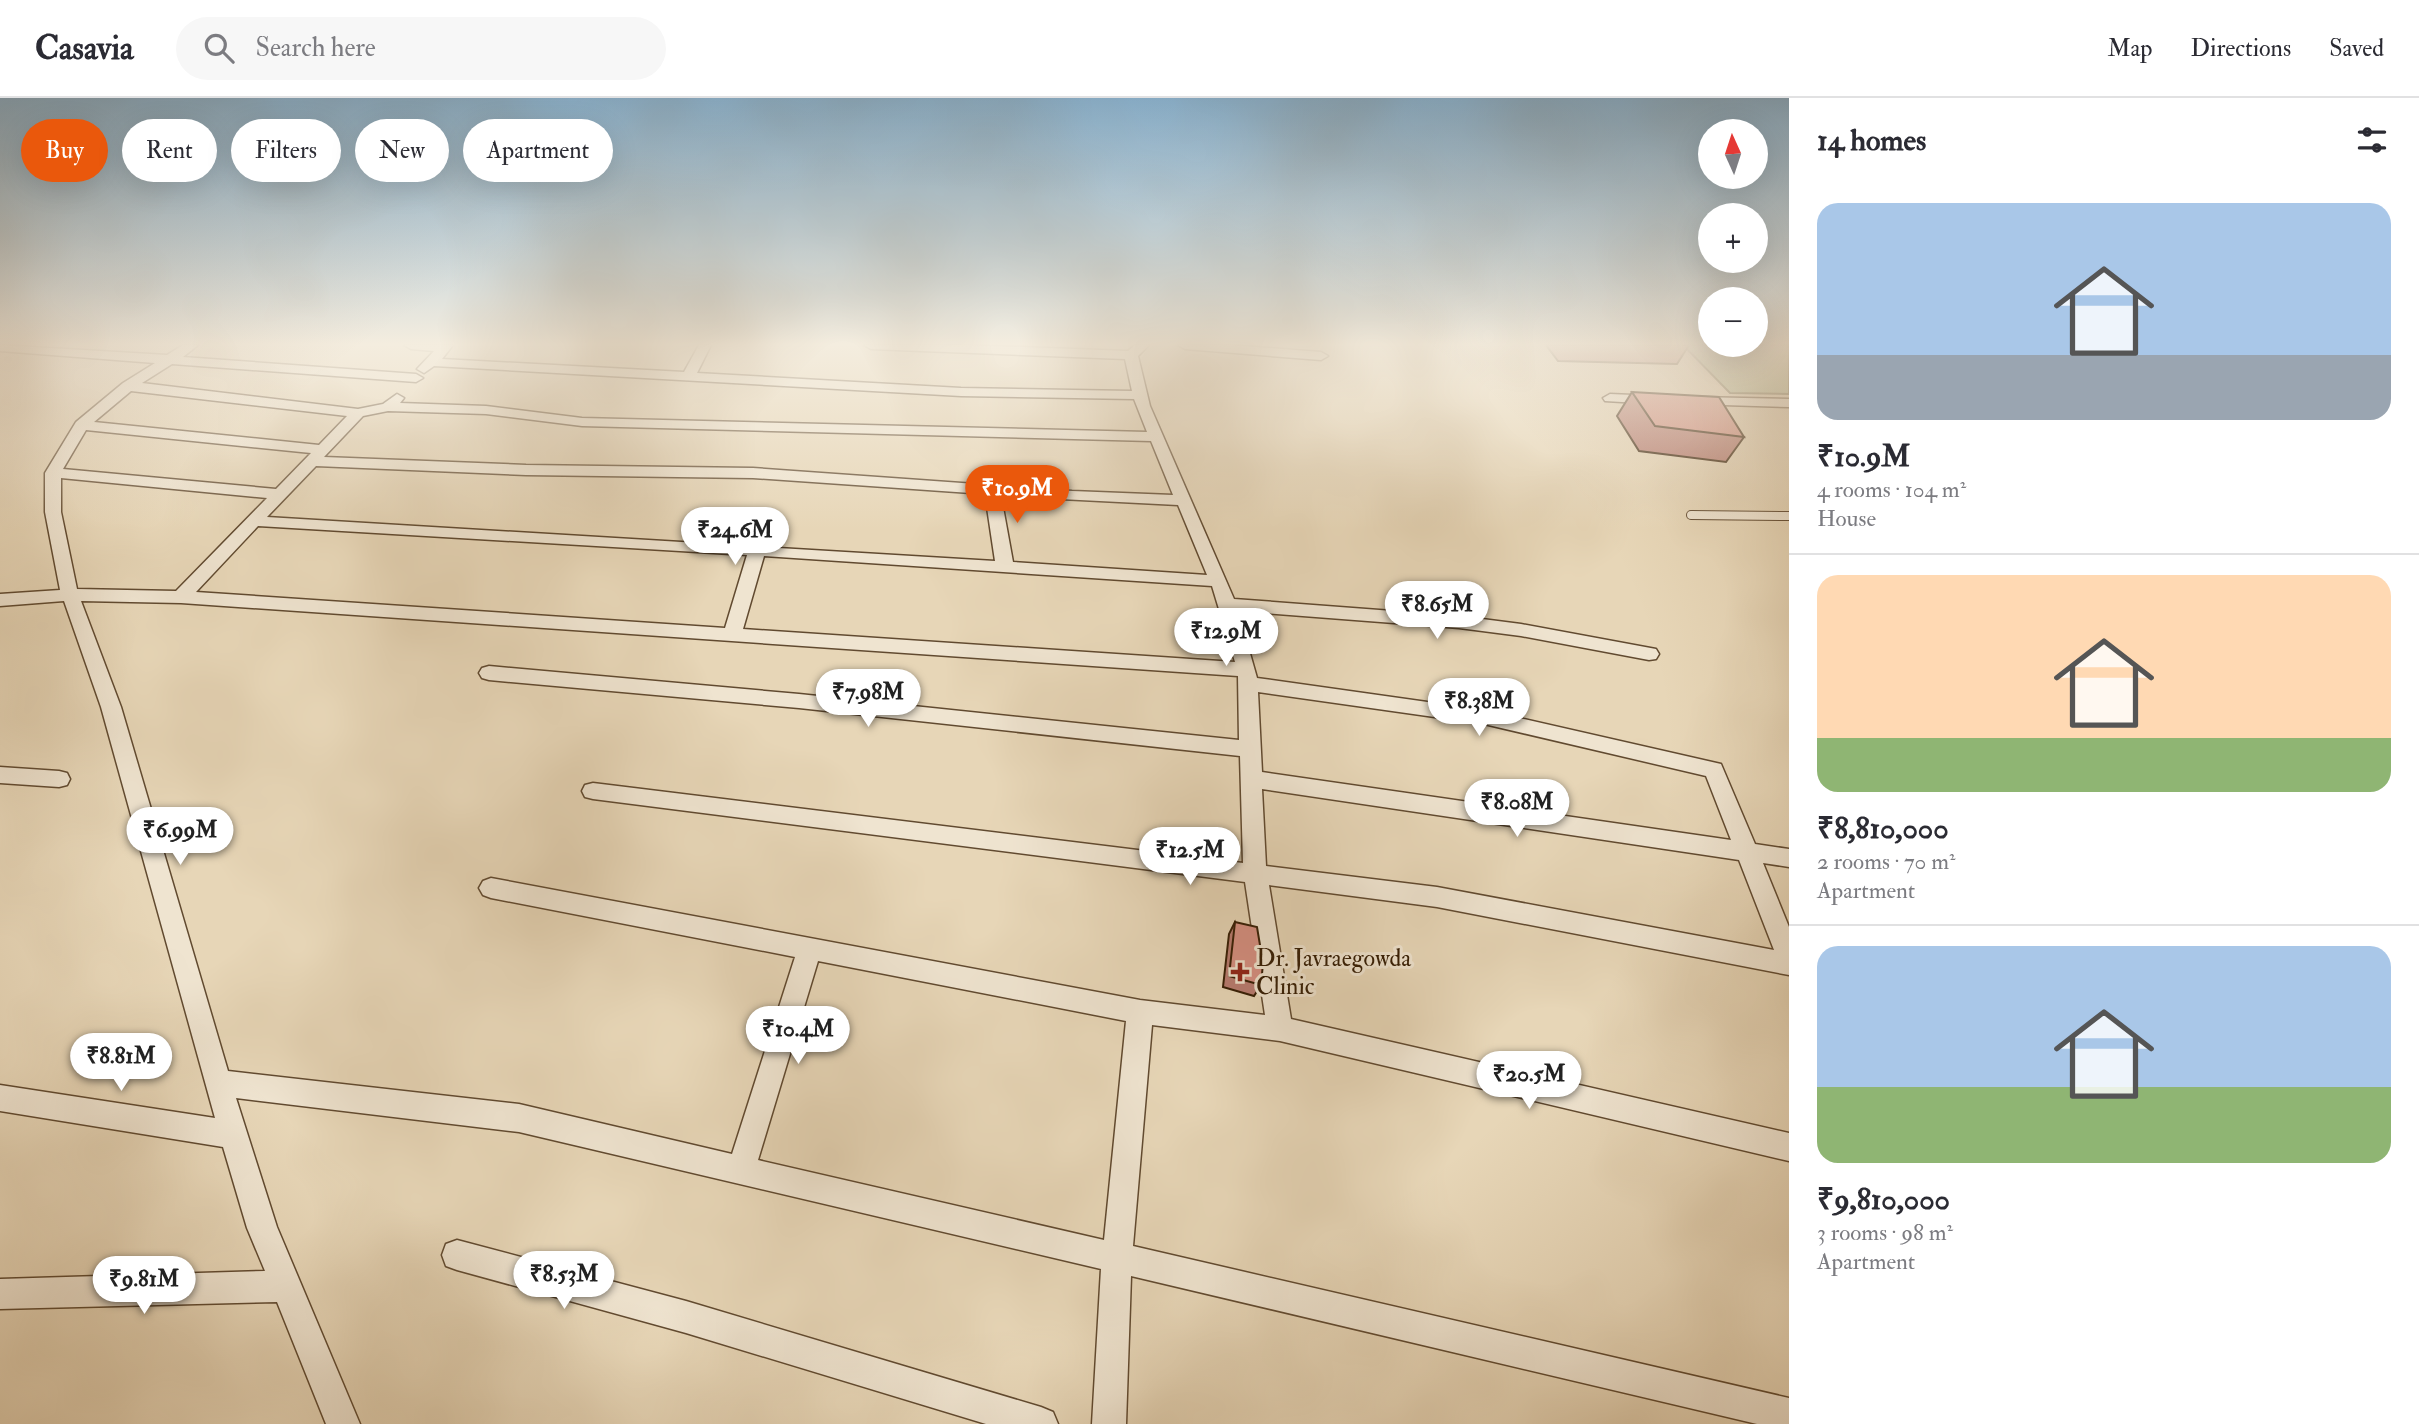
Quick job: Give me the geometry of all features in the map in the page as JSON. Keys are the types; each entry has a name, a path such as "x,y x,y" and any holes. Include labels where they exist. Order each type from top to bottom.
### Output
{"street":[{"path":"103,407 81,425 53,473 53,512 70,595 111,707 262,1228 343,1424"},
{"path":"306,407 358,413 388,407 486,410 582,422 1156,437"},
{"path":"1145,407 1219,581 1248,677 1255,873 1280,1029"},
{"path":"181,597 358,413"},
{"path":"81,425 318,455 526,470 752,472 992,491 1184,500"},
{"path":"53,473 279,494"},
{"path":"992,491 1005,566"},
{"path":"253,521 757,550 1219,581"},
{"path":"732,635 757,550"},
{"path":"0,600 70,595 181,597 732,635 1248,677 1484,718 1714,770 1789,957"},
{"path":"1227,604 1459,622 1521,630 1649,654"},
{"path":"489,673 799,701 1250,750"},
{"path":"0,775 59,779"},
{"path":"1252,779 1789,858"},
{"path":"593,791 1437,897 1789,964"},
{"path":"491,888 1140,1012 1280,1029 1789,1147"},
{"path":"741,1169 810,948"},
{"path":"1109,1424 1117,1256 1140,1012"},
{"path":"218,1083 520,1118 1789,1415"},
{"path":"0,1098 234,1135"},
{"path":"457,1255 685,1317 1041,1424"},
{"path":"0,1294 286,1286"}],"lane":[{"path":"1691,515 1789,516"}],"building":[{"path":"1642,407 1725,407 1744,437 1655,426"},
{"path":"1235,922 1257,927 1263,963 1261,985 1229,976"}],"place":[{"name":"Dr. Javraegowda Clinic","path":"1240,972"}]}
